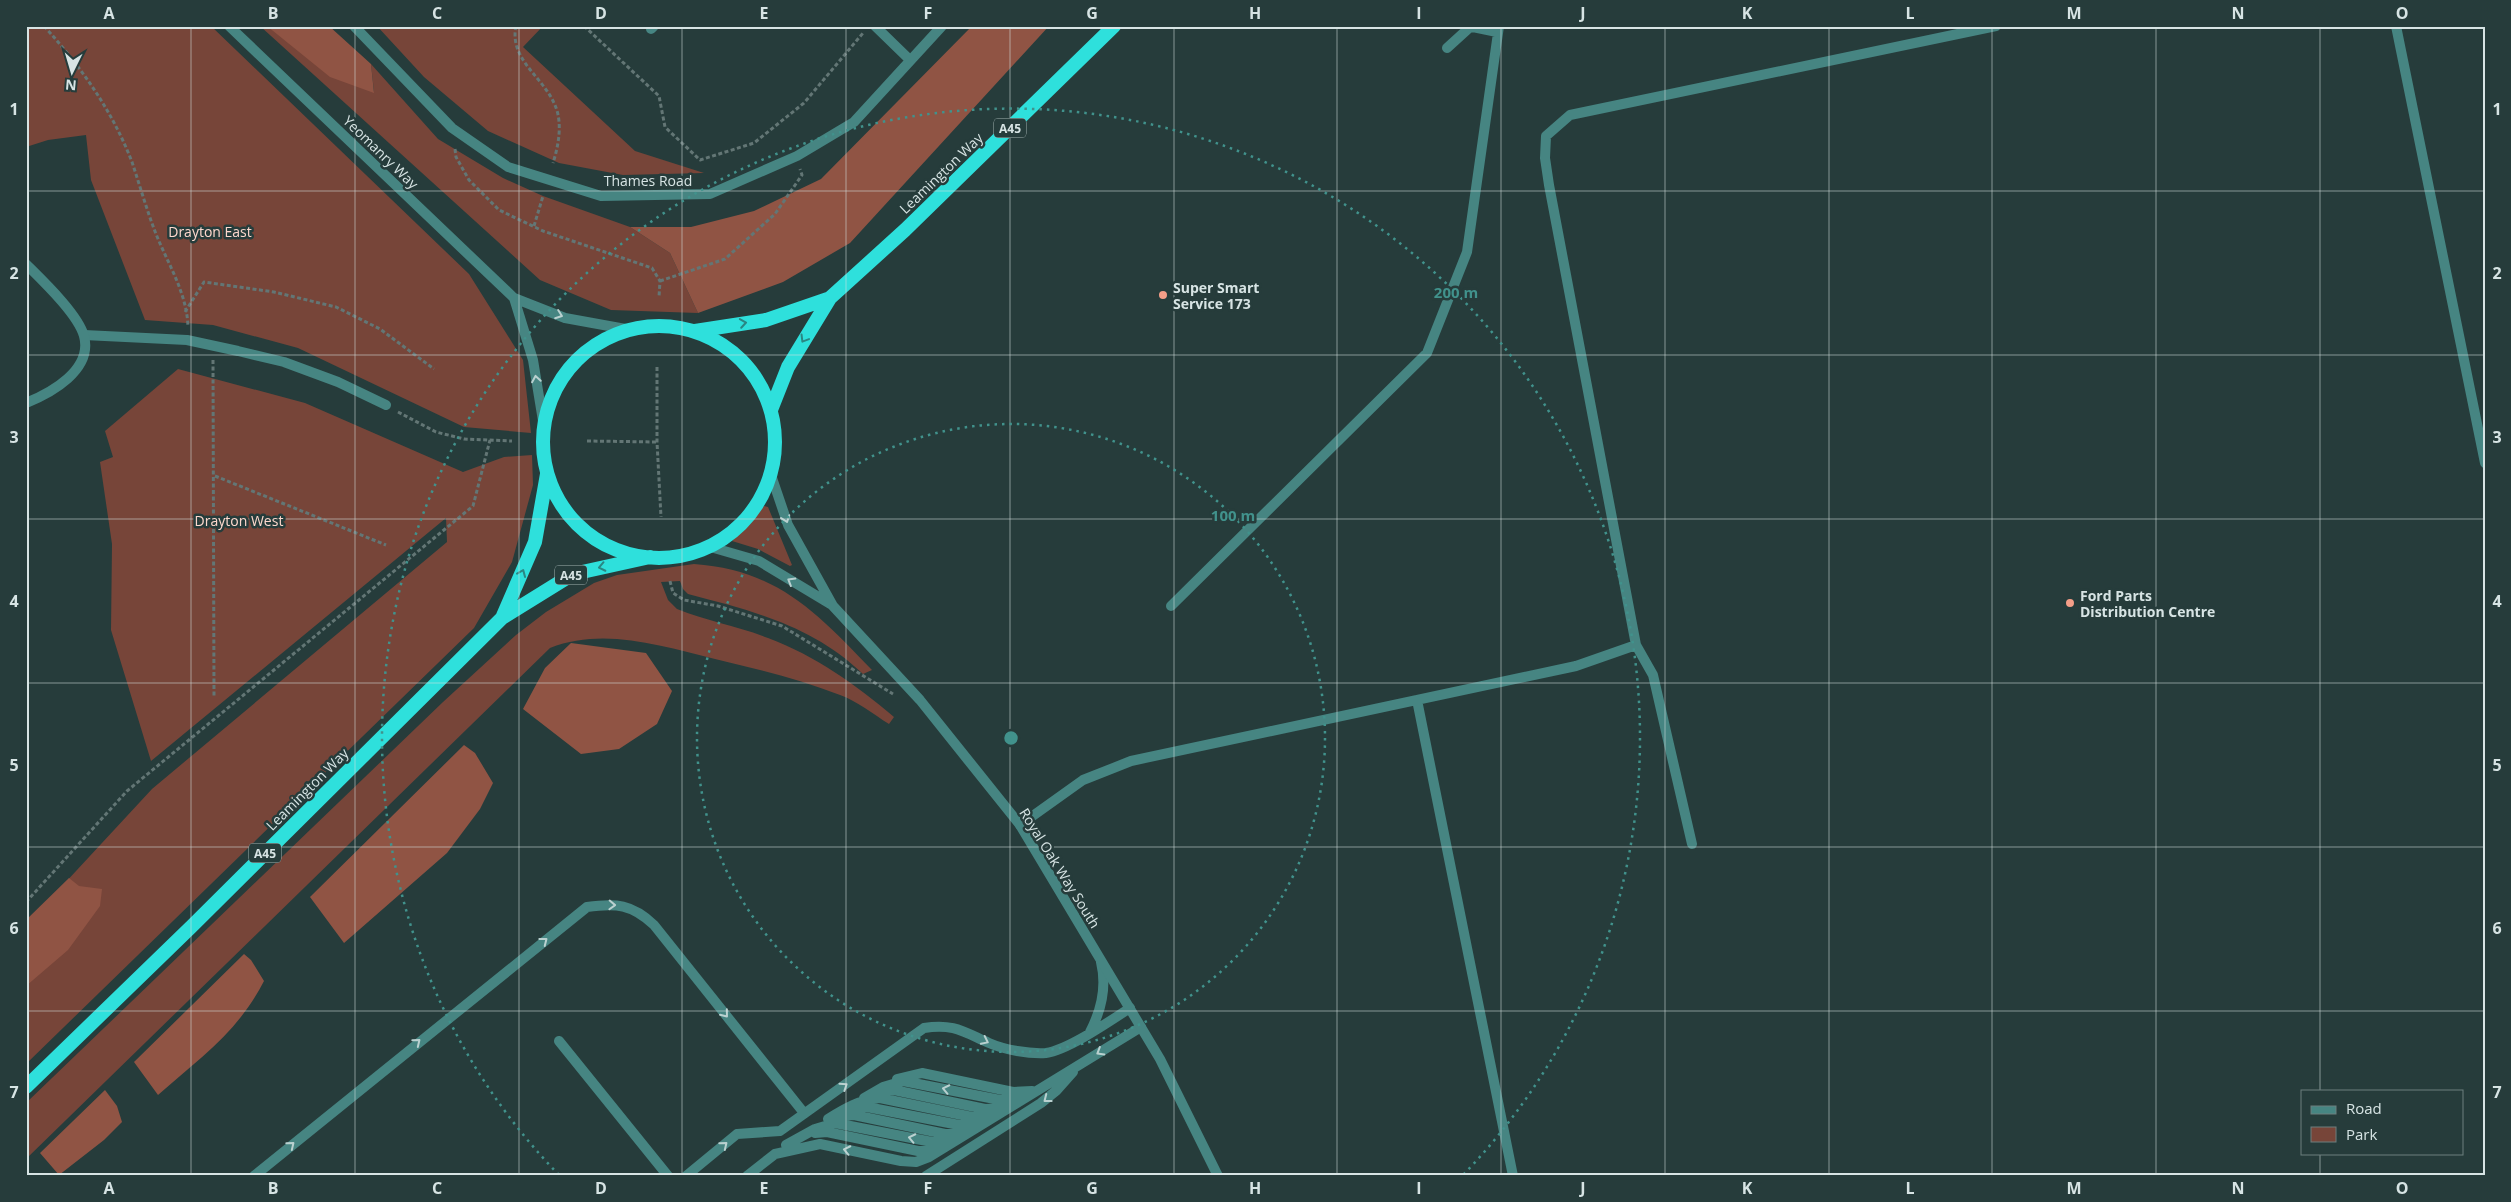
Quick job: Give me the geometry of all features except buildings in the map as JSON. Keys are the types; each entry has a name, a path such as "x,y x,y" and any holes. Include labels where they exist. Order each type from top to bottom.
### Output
{"highway":[{"name":"Leamington Way","path":"771,410 788,366 830,298 905,230 1114,26"},
{"name":"Leamington Way","path":"695,331 766,320 830,298"},
{"path":"656,325 695,331 726,346 754,374 771,410 775,450 768,483 752,512 727,536 693,554 650,558 615,550 581,529 557,499 547,473 542,432 549,401 568,367 589,348 614,334 631,330 656,325"},
{"name":"Leamington Way","path":"502,618 535,542 547,473"},
{"name":"Leamington Way","path":"26,1087 191,927 502,618 573,574 650,558"}],"street":[{"name":"Yeomanry Way","path":"229,26 514,298 565,318 631,330"},
{"name":"Thames Road","path":"354,26 452,128 508,167 601,196 710,194 797,156 854,122 942,26"},
{"path":"875,26 910,60"},
{"path":"1692,844 1653,676 1636,645 1549,186 1545,158 1546,136 1570,115 1996,26"},
{"path":"2396,26 2485,463"},
{"path":"1171,606 1427,353 1467,252 1498,29 1468,27 1447,48"},
{"path":"26,264 70,312 84,335 84,346 77,366 56,389 26,403"},
{"path":"514,298 532,360 544,427"},
{"path":"84,335 187,340 284,362 338,382 386,406"},
{"name":"Royal Oak Way South","path":"770,472 788,525 833,606 920,700 1020,825 1142,1027 1218,1176"},
{"name":"Royal Oak Way South","path":"707,546 759,561 833,606"},
{"path":"1020,825 1083,780 1131,761 1576,666 1636,645"},
{"path":"1417,700 1513,1176"},
{"path":"254,1176 587,908 612,904 643,914 654,925 804,1113"},
{"path":"1090,1033 1102,1004 1103,973 1100,957"},
{"path":"686,1176 738,1134 780,1131 924,1028 936,1026 960,1028 991,1044 1018,1051 1047,1053 1090,1033 1130,1008"},
{"path":"775,1154 820,1144 901,1162 916,1162 946,1147 1142,1027"},
{"path":"559,1041 664,1174"},
{"path":"926,1176 1041,1103 1057,1090 1081,1064"},
{"path":"747,1176 786,1146 828,1119 897,1079 916,1073 1020,1093 1041,1088"},
{"path":"870,1094 903,1081 1007,1101 1028,1096"},
{"path":"856,1102 888,1090 985,1109 1000,1109 1014,1105"},
{"path":"842,1111 867,1100 880,1098 972,1118 986,1118 1000,1114"},
{"path":"828,1119 862,1106 966,1126 987,1122"},
{"path":"815,1127 840,1116 848,1115 945,1134 960,1134 973,1130"},
{"path":"802,1135 835,1123 932,1142 946,1143 960,1138"},
{"path":"786,1146 802,1137 821,1132 925,1152 946,1147"}],"path":[{"path":"44,26 72,57 107,107 131,160 156,234 180,286 185,312 187,340"},
{"path":"509,26 516,27 516,48 554,103 558,119 559,145 553,163"},
{"path":"584,26 659,96 666,127 700,160 754,143 804,104 869,26"},
{"path":"452,128 456,157 469,180 499,210 534,226 652,268 660,281 659,297"},
{"path":"660,281 725,259 775,214 802,174 797,156"},
{"path":"534,226 543,196"},
{"path":"185,312 204,282 274,292 336,307 380,329 434,369"},
{"path":"657,367 657,442 661,517"},
{"path":"213,378 215,476 212,606 214,698"},
{"path":"386,406 436,432 464,439 512,441"},
{"path":"26,902 127,791 473,506 490,440"},
{"path":"587,441 657,442"},
{"path":"215,476 386,545"},
{"path":"670,581 673,593 684,600 718,606 782,626 890,693 920,700"}],"green space":[{"name":"Drayton East","path":"26,26 211,26 469,274 523,360 531,433 464,427 298,348 213,325 145,320 91,180 86,135 48,140 26,147"},
{"path":"260,26 268,26 374,92 371,64 438,139 503,178 543,196 630,227 670,253 698,313 611,310 540,280"},
{"path":"377,26 543,26 523,47 635,151 704,173 623,175 559,163 488,131 424,77"},
{"name":"Drayton West","path":"178,369 305,403 463,472 504,457 532,455 533,485 512,562 474,628 26,1064 26,925 152,789 447,542 446,518 151,761 111,630 112,544 100,462 113,457 105,431"},
{"path":"764,506 768,507 792,565 790,566 758,549 732,541 748,526"},
{"path":"694,564 724,568 750,575 773,585 814,613 872,670 863,674 844,657 824,644 781,622 688,594 683,589 680,581 661,582 668,600 677,609 757,634 786,645 819,662 850,682 894,717 889,724 853,701 825,689 778,675 653,644 612,639 591,639 570,642 550,648 26,1159 26,1103 443,702 516,635 546,612 594,583 617,575"}],"shaded area":[{"path":"267,26 329,26 371,64 374,93 330,77"},
{"path":"972,26 1049,26 850,243 783,282 698,313 670,253 630,227 691,227 754,211 821,179"},
{"path":"571,643 646,653 672,691 657,724 619,749 581,754 523,709 545,668"},
{"path":"464,745 475,753 493,783 480,809 447,853 344,943 310,897"},
{"path":"69,878 79,886 102,889 100,906 68,950 26,986 26,920"},
{"path":"244,954 251,960 264,981 254,999 230,1030 217,1043 158,1095 134,1062"},
{"path":"105,1090 117,1106 122,1122 104,1140 59,1175 40,1153"}],"place":[{"name":"Super Smart Service 173","path":"1163,295"},
{"name":"Ford Parts Distribution Centre","path":"2070,603"}]}
